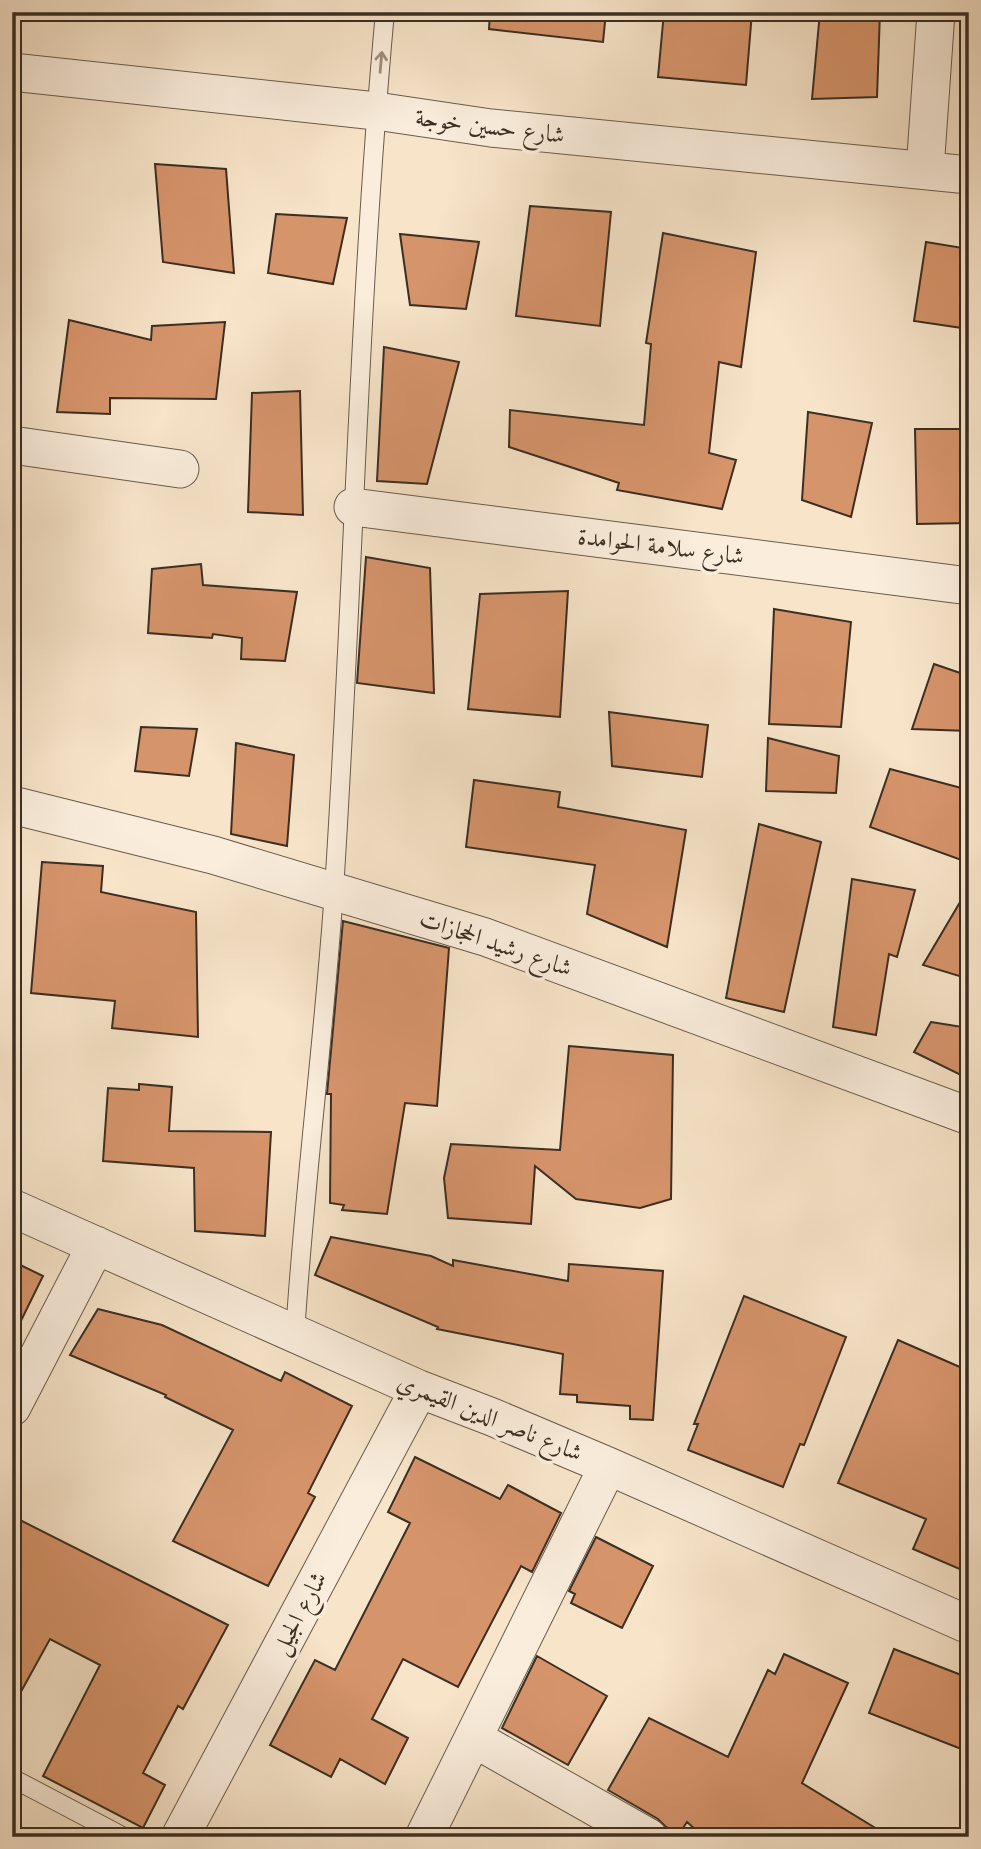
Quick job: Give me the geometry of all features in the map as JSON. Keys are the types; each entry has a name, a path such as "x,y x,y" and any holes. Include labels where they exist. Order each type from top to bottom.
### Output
{"street":[{"path":"925,170 936,12"},
{"name":"شارع حسين خوجة","path":"12,72 376,111 491,128 969,175"},
{"path":"12,445 180,469"},
{"name":"شارع سلامة الحوامدة","path":"353,507 969,586"},
{"name":"شارع رشيد الحجازات","path":"12,805 213,855 485,937 969,1116"},
{"name":"شارع ناصر الدين القيمري","path":"12,1208 295,1335 608,1466 969,1625"},
{"path":"12,1407 96,1245"},
{"name":"شارع الجيل","path":"180,1837 419,1389"},
{"path":"424,1837 608,1466"},
{"path":"473,1738 648,1837"}],"lane":[{"path":"295,1335 334,891 353,507 376,111 385,12"},
{"path":"12,1778 124,1837"}],"building":[{"path":"490,12 606,12 603,42 489,29"},
{"path":"664,12 752,12 746,85 658,77"},
{"path":"820,12 880,12 877,97 812,99"},
{"path":"155,164 226,169 234,273 163,262"},
{"path":"530,206 611,212 600,326 516,316"},
{"path":"276,214 347,218 333,284 268,273"},
{"path":"663,233 756,252 741,367 719,362 709,453 736,460 722,509 617,490 619,483 509,447 510,410 644,425 651,344 646,343"},
{"path":"400,234 479,242 466,309 410,305"},
{"path":"926,242 969,249 969,329 914,321"},
{"path":"69,320 151,340 152,326 225,322 216,399 110,398 110,414 57,412"},
{"path":"384,347 459,362 427,484 377,481"},
{"path":"300,391 303,515 248,512 252,393"},
{"path":"808,412 872,423 851,517 802,500"},
{"path":"915,429 969,429 969,523 917,524"},
{"path":"366,557 430,568 434,693 357,683"},
{"path":"201,564 203,585 297,592 285,661 241,659 242,638 213,634 212,638 148,633 152,569"},
{"path":"568,591 560,717 468,709 480,594"},
{"path":"774,609 851,622 841,727 769,724"},
{"path":"934,664 969,676 969,731 912,729"},
{"path":"609,712 708,725 702,777 612,766"},
{"path":"141,727 197,729 189,776 135,771"},
{"path":"768,738 839,756 836,793 766,791"},
{"path":"236,743 294,755 287,846 231,834"},
{"path":"890,769 969,790 969,829 964,861 870,827"},
{"path":"474,780 560,792 558,807 686,830 667,947 587,914 595,865 466,847"},
{"path":"759,824 821,842 784,1012 726,998"},
{"path":"42,862 103,866 101,892 196,912 198,1037 112,1028 115,1001 31,993"},
{"path":"852,879 915,890 897,957 889,954 876,1035 833,1027"},
{"path":"969,887 969,979 923,965"},
{"path":"343,921 449,948 437,1106 405,1103 387,1214 342,1210 344,1205 330,1203 331,1094 327,1094"},
{"path":"931,1022 969,1028 969,1079 914,1052"},
{"path":"569,1046 673,1055 671,1199 640,1208 576,1199 535,1166 531,1224 448,1218 444,1178 451,1144 560,1150"},
{"path":"139,1084 172,1087 169,1131 271,1132 265,1236 195,1231 194,1168 103,1161 108,1088 139,1090"},
{"path":"331,1237 431,1256 453,1266 453,1260 568,1281 569,1264 663,1271 653,1420 630,1419 630,1406 577,1402 577,1395 560,1394 563,1354 437,1329 438,1327 315,1275"},
{"path":"12,1261 43,1276 12,1339"},
{"path":"744,1296 846,1337 804,1445 800,1444 783,1487 688,1450 698,1424 694,1424"},
{"path":"98,1309 162,1325 281,1381 285,1372 352,1406 308,1493 315,1497 268,1586 173,1541 233,1430 165,1397 166,1395 70,1355"},
{"path":"898,1340 969,1371 969,1573 913,1549 926,1519 838,1483"},
{"path":"415,1457 500,1499 508,1485 561,1513 532,1572 521,1566 458,1687 403,1659 372,1719 408,1738 385,1784 340,1759 331,1777 270,1745 315,1660 335,1670 410,1523 388,1512"},
{"path":"12,1516 228,1625 183,1709 178,1706 143,1773 165,1785 143,1828 43,1776 100,1665 50,1639 12,1708"},
{"path":"596,1537 653,1566 622,1628 571,1603 575,1594 569,1591"},
{"path":"894,1649 969,1678 969,1752 869,1713"},
{"path":"784,1654 848,1683 802,1783 890,1837 704,1837 687,1822 679,1834 608,1790 649,1718 728,1757 768,1670 775,1674"},
{"path":"537,1656 607,1696 568,1765 502,1728"}]}
